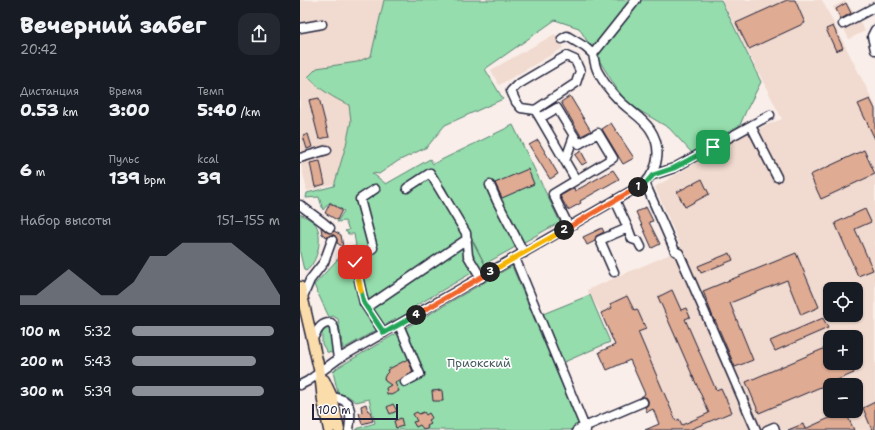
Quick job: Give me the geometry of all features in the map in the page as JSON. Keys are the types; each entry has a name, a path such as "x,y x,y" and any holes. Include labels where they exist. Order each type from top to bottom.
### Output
{"main road":[{"path":"300,287 320,373 339,430"},
{"path":"328,399 329,430"}],"street":[{"path":"593,54 636,0"},
{"path":"843,24 875,7"},
{"path":"300,28 322,24"},
{"path":"875,30 872,36 875,50"},
{"path":"300,385 320,373 338,359 646,183 653,175 657,165 658,156 656,144 650,129 618,99 597,71 593,54 585,47 567,36 562,39"},
{"path":"534,110 576,83 580,71 575,60 566,56 517,85 511,91 516,102 521,108 534,110 540,118 576,180"},
{"path":"540,118 557,108 579,144 598,133 613,158 553,194 568,227"},
{"path":"653,175 674,168 770,115"},
{"path":"751,126 777,177"},
{"path":"565,161 574,136"},
{"path":"300,158 327,150"},
{"path":"406,188 430,173 466,233 468,256 481,278"},
{"path":"646,183 675,251 679,254 756,430"},
{"path":"490,185 524,253"},
{"path":"375,189 360,200 372,248 355,262 364,303 384,333"},
{"path":"615,200 632,239 638,241 641,247"},
{"path":"300,205 330,228"},
{"path":"614,272 600,240 628,228"},
{"path":"367,307 467,239"},
{"path":"302,299 310,280 324,262 332,240"},
{"path":"515,258 586,428"},
{"path":"312,340 321,325 325,322 331,322 334,328 338,359"},
{"path":"399,325 420,374 405,382"},
{"path":"328,399 344,400 350,407 349,430"},
{"path":"577,430 586,428 643,402"},
{"path":"767,430 774,427 775,430"}],"shaded area":[{"path":"300,0 387,0 337,183 307,191 300,159"},
{"path":"722,0 822,0 875,105 875,430 645,430 659,424 653,409 647,412 641,396 645,394 631,360 607,370 599,352 615,345 601,313 587,290 682,249 655,187 747,133 782,119"},
{"path":"845,1 865,31 849,39 833,7"},
{"path":"555,34 563,48 499,85 491,70"}],"green space":[{"path":"384,0 721,0 761,82 740,125 693,154 669,128 625,102 579,28 555,20 485,69 503,99 445,125 427,147 398,161 379,174 372,173 386,184 430,159 433,164 513,125 560,222 485,264 444,186 485,265 407,311 408,313 397,320 395,318 394,320 343,349 338,319 333,316 329,317 314,285 347,248 356,246 354,234 348,234 345,231 349,230 345,221 337,222 344,211 330,202 323,210 319,197 306,198 307,193 334,186 346,145 351,121 349,105 327,93 308,77 317,68 357,62 371,56"},
{"path":"300,214 315,223 319,236 318,249 314,262 306,271 304,270 300,253"},
{"name":"Приокский","path":"512,266 581,430 356,430 375,423 369,399 356,402 348,396 338,393 333,372 337,368"},
{"path":"590,295 610,342 562,363 543,314"},
{"path":"326,324 331,328 334,352 332,353 327,352 322,344 322,329"}],"building":[{"path":"787,0 795,0 805,23 749,49 736,23"},
{"path":"846,3 851,13 841,19 836,9"},
{"path":"833,26 843,48 836,51 826,29"},
{"path":"570,96 591,131 581,136 561,102"},
{"path":"319,98 329,137 319,139 309,100"},
{"path":"870,99 875,109 875,139 858,104"},
{"path":"611,123 634,158 623,164 602,129"},
{"path":"308,134 312,147 307,149 303,136"},
{"path":"538,140 558,174 550,179 529,145"},
{"path":"864,150 875,174 821,199 810,175"},
{"path":"581,151 587,162 582,165 575,155"},
{"path":"320,161 325,184 315,187 310,163"},
{"path":"528,169 534,184 502,198 495,183"},
{"path":"613,170 619,179 580,201 581,203 568,210 560,196 574,188 575,191"},
{"path":"702,179 709,194 685,207 677,192"},
{"path":"330,203 342,210 337,220 325,213"},
{"path":"646,207 653,221 649,222 660,244 652,248 636,212"},
{"path":"865,209 871,222 855,229 873,270 858,276 835,223"},
{"path":"321,227 329,233 334,231 341,235 343,247 337,243 337,239 334,235 327,237 322,234"},
{"path":"602,228 604,232 596,236 595,241 587,245 583,237"},
{"path":"730,253 733,260 701,273 698,266"},
{"path":"796,253 819,307 801,315 787,280 730,303 753,360 735,367 715,320 714,321 703,291"},
{"path":"672,290 681,310 686,308 690,317 685,319 716,390 721,388 732,412 689,430 645,430 659,424 653,409 647,412 645,407 648,405 648,400 646,397 641,397 645,394 630,360 607,370 599,352 615,345 601,313 612,308 610,304 627,296 634,310 637,309 646,329 638,332 676,421 679,419 682,425 709,413 658,297"},
{"path":"823,318 823,322 825,322 828,328 775,351 770,341"},
{"path":"823,349 823,370 853,370 854,373 842,378 823,378 823,386 759,413 746,382"},
{"path":"408,359 413,372 395,383 399,391 391,395 387,394 386,388 391,385 385,381 384,378 388,372 387,370"},
{"path":"442,390 443,401 433,401 432,391"},
{"path":"875,402 875,430 872,430 863,408"},
{"path":"366,404 373,421 362,424 359,413 362,412 361,406"},
{"path":"393,404 397,411 390,414 387,407"},
{"path":"417,412 419,414 424,412 426,415 429,413 432,418 428,420 431,424 427,426 428,428 424,430 420,425 416,427 413,422 417,421 413,414"},
{"path":"401,418 403,426 396,428 394,421"},
{"path":"829,418 848,418 854,430 788,430 803,424 805,429"}],"route":[{"path":"355,262 364,303 384,333 646,183 653,175 674,168 713,147"}]}
